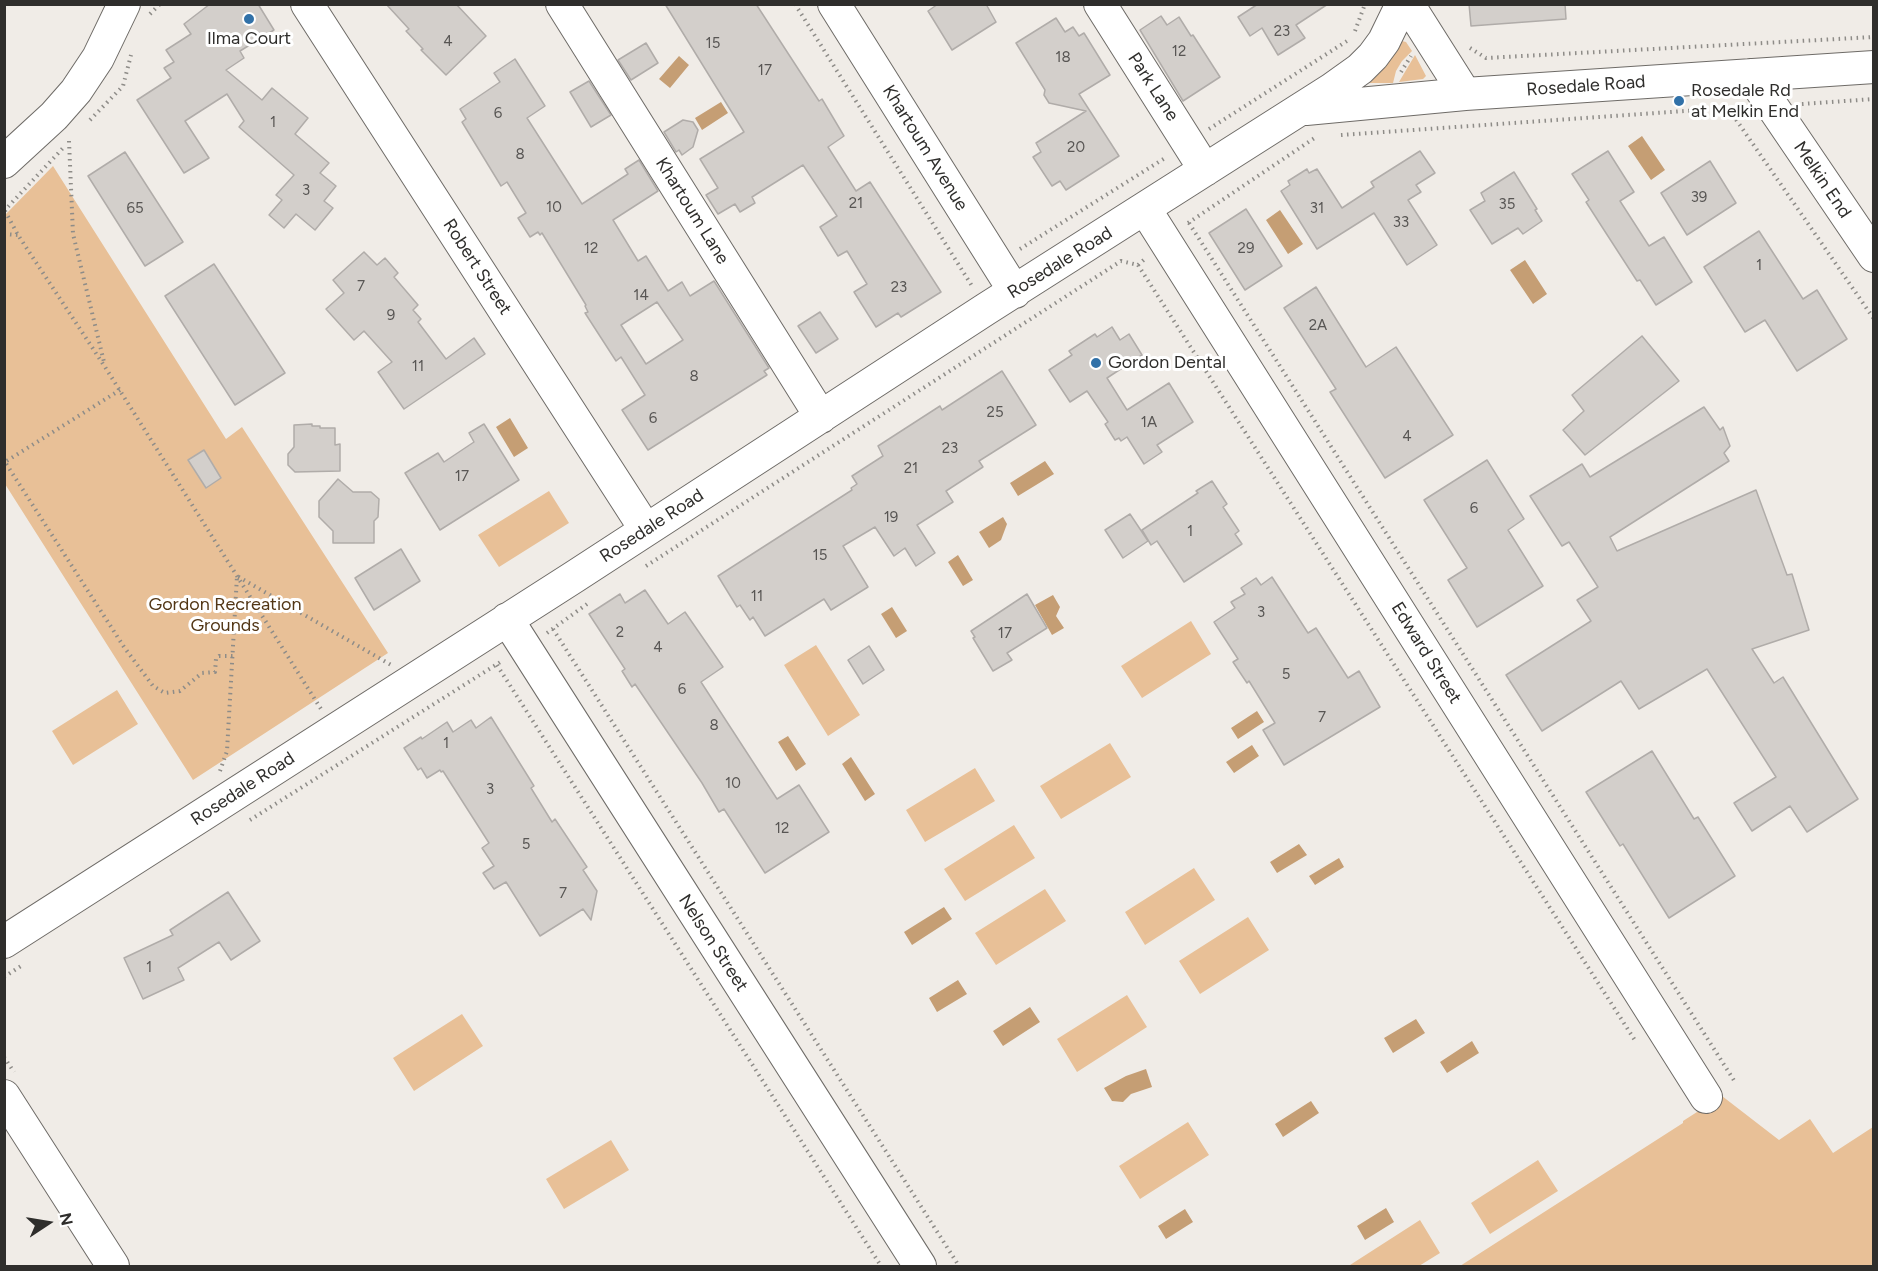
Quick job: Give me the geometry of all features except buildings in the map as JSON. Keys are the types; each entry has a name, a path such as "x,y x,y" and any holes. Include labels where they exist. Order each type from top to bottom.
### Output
{"street":[{"path":"4,162 54,116 76,91 98,58 124,4"},
{"name":"Robert Street","path":"308,4 646,530"},
{"name":"Khartoum Lane","path":"562,4 821,417"},
{"name":"Khartoum Avenue","path":"834,4 1015,292"},
{"name":"Park Lane","path":"1100,4 1205,170"},
{"name":"Rosedale Road","path":"14,953 334,730 1360,69 1384,41 1402,4"},
{"path":"1408,4 1466,94"},
{"name":"Rosedale Road","path":"1299,110 1466,94 1874,67"},
{"name":"Melkin End","path":"1751,75 1874,256"},
{"name":"Edward Street","path":"1145,209 1706,1097"},
{"name":"Nelson Street","path":"507,619 920,1266"},
{"path":"4,1096 113,1266"}],"path":[{"path":"795,4 986,309"},
{"path":"1353,37 1365,4"},
{"path":"1466,43 1472,50 1486,58 1874,37"},
{"path":"1398,77 1413,52"},
{"path":"1798,104 1874,99"},
{"path":"1336,136 1728,108 1874,319"},
{"path":"1182,226 1314,137 1325,137"},
{"path":"69,141 73,234 105,367"},
{"path":"5,211 18,235 120,390 334,730"},
{"path":"1189,223 1735,1082"},
{"path":"4,234 18,235"},
{"path":"1138,265 1149,255"},
{"path":"639,570 1120,261 1138,265 1642,1051"},
{"path":"120,390 5,462 124,647 153,686 165,693 180,691 202,673 215,672 216,659 219,656 232,656"},
{"path":"220,772 227,751 237,576"},
{"path":"237,576 415,678"},
{"path":"241,826 553,629 590,602"},
{"path":"553,629 959,1266"},
{"path":"497,664 881,1266"},
{"path":"4,977 14,953"}],"green space":[{"path":"1402,41 1406,42 1412,51 1396,71 1393,83 1367,83 1366,82"},
{"path":"1415,55 1426,76 1423,79 1399,82"},
{"name":"Gordon Recreation Grounds","path":"53,166 226,439 242,427 388,653 193,780 5,484 5,215"},
{"path":"549,491 569,523 499,567 478,535"},
{"path":"1191,621 1211,654 1142,698 1121,666"},
{"path":"816,645 860,715 828,736 784,665"},
{"path":"117,690 138,724 73,765 52,731"},
{"path":"1110,743 1131,777 1061,819 1040,786"},
{"path":"975,768 995,801 925,842 906,810"},
{"path":"1014,825 1035,858 965,901 944,869"},
{"path":"1194,868 1215,900 1145,945 1125,912"},
{"path":"1045,889 1066,921 996,965 975,933"},
{"path":"1248,917 1269,950 1200,994 1179,961"},
{"path":"1127,995 1147,1027 1077,1072 1057,1039"},
{"path":"462,1014 483,1046 414,1091 393,1058"},
{"path":"1722,1096 1779,1140 1810,1119 1833,1153 1873,1127 1873,1266 1460,1266 1683,1123"},
{"path":"1188,1122 1209,1155 1140,1199 1119,1166"},
{"path":"611,1140 629,1170 564,1209 546,1179"},
{"path":"1538,1160 1558,1191 1490,1234 1471,1203"},
{"path":"1420,1220 1440,1253 1419,1266 1350,1265"}],"shaded area":[{"path":"679,56 689,65 670,88 659,79"},
{"path":"721,102 728,113 702,130 695,118"},
{"path":"1642,136 1665,170 1651,180 1628,146"},
{"path":"1280,210 1303,244 1288,254 1266,220"},
{"path":"1525,260 1547,294 1533,304 1510,270"},
{"path":"510,418 528,448 514,457 496,427"},
{"path":"1045,461 1054,474 1018,496 1010,483"},
{"path":"1003,517 1007,524 1001,540 989,548 979,532"},
{"path":"958,555 973,580 963,586 948,562"},
{"path":"1053,595 1060,607 1056,616 1064,628 1052,635 1035,605"},
{"path":"892,607 907,631 896,638 881,614"},
{"path":"1257,711 1264,722 1238,739 1231,728"},
{"path":"788,736 806,764 796,771 778,742"},
{"path":"1252,745 1259,756 1234,773 1226,762"},
{"path":"851,757 875,794 865,801 842,764"},
{"path":"1299,844 1307,855 1277,873 1270,862"},
{"path":"1339,858 1344,867 1315,885 1309,876"},
{"path":"944,907 952,919 912,945 904,932"},
{"path":"958,980 967,994 937,1012 929,998"},
{"path":"1030,1007 1040,1022 1003,1046 993,1031"},
{"path":"1416,1019 1425,1033 1393,1053 1384,1038"},
{"path":"1472,1041 1479,1053 1447,1073 1440,1062"},
{"path":"1146,1069 1152,1087 1131,1094 1123,1102 1112,1101 1104,1088 1126,1076"},
{"path":"1311,1101 1319,1113 1283,1137 1275,1124"},
{"path":"1386,1208 1394,1222 1365,1240 1357,1226"},
{"path":"1185,1209 1193,1222 1166,1239 1158,1226"}],"place":[{"name":"Ilma Court","path":"249,19"},
{"name":"Rosedale Rd at Melkin End","path":"1679,101"},
{"name":"Gordon Dental","path":"1096,363"}]}
